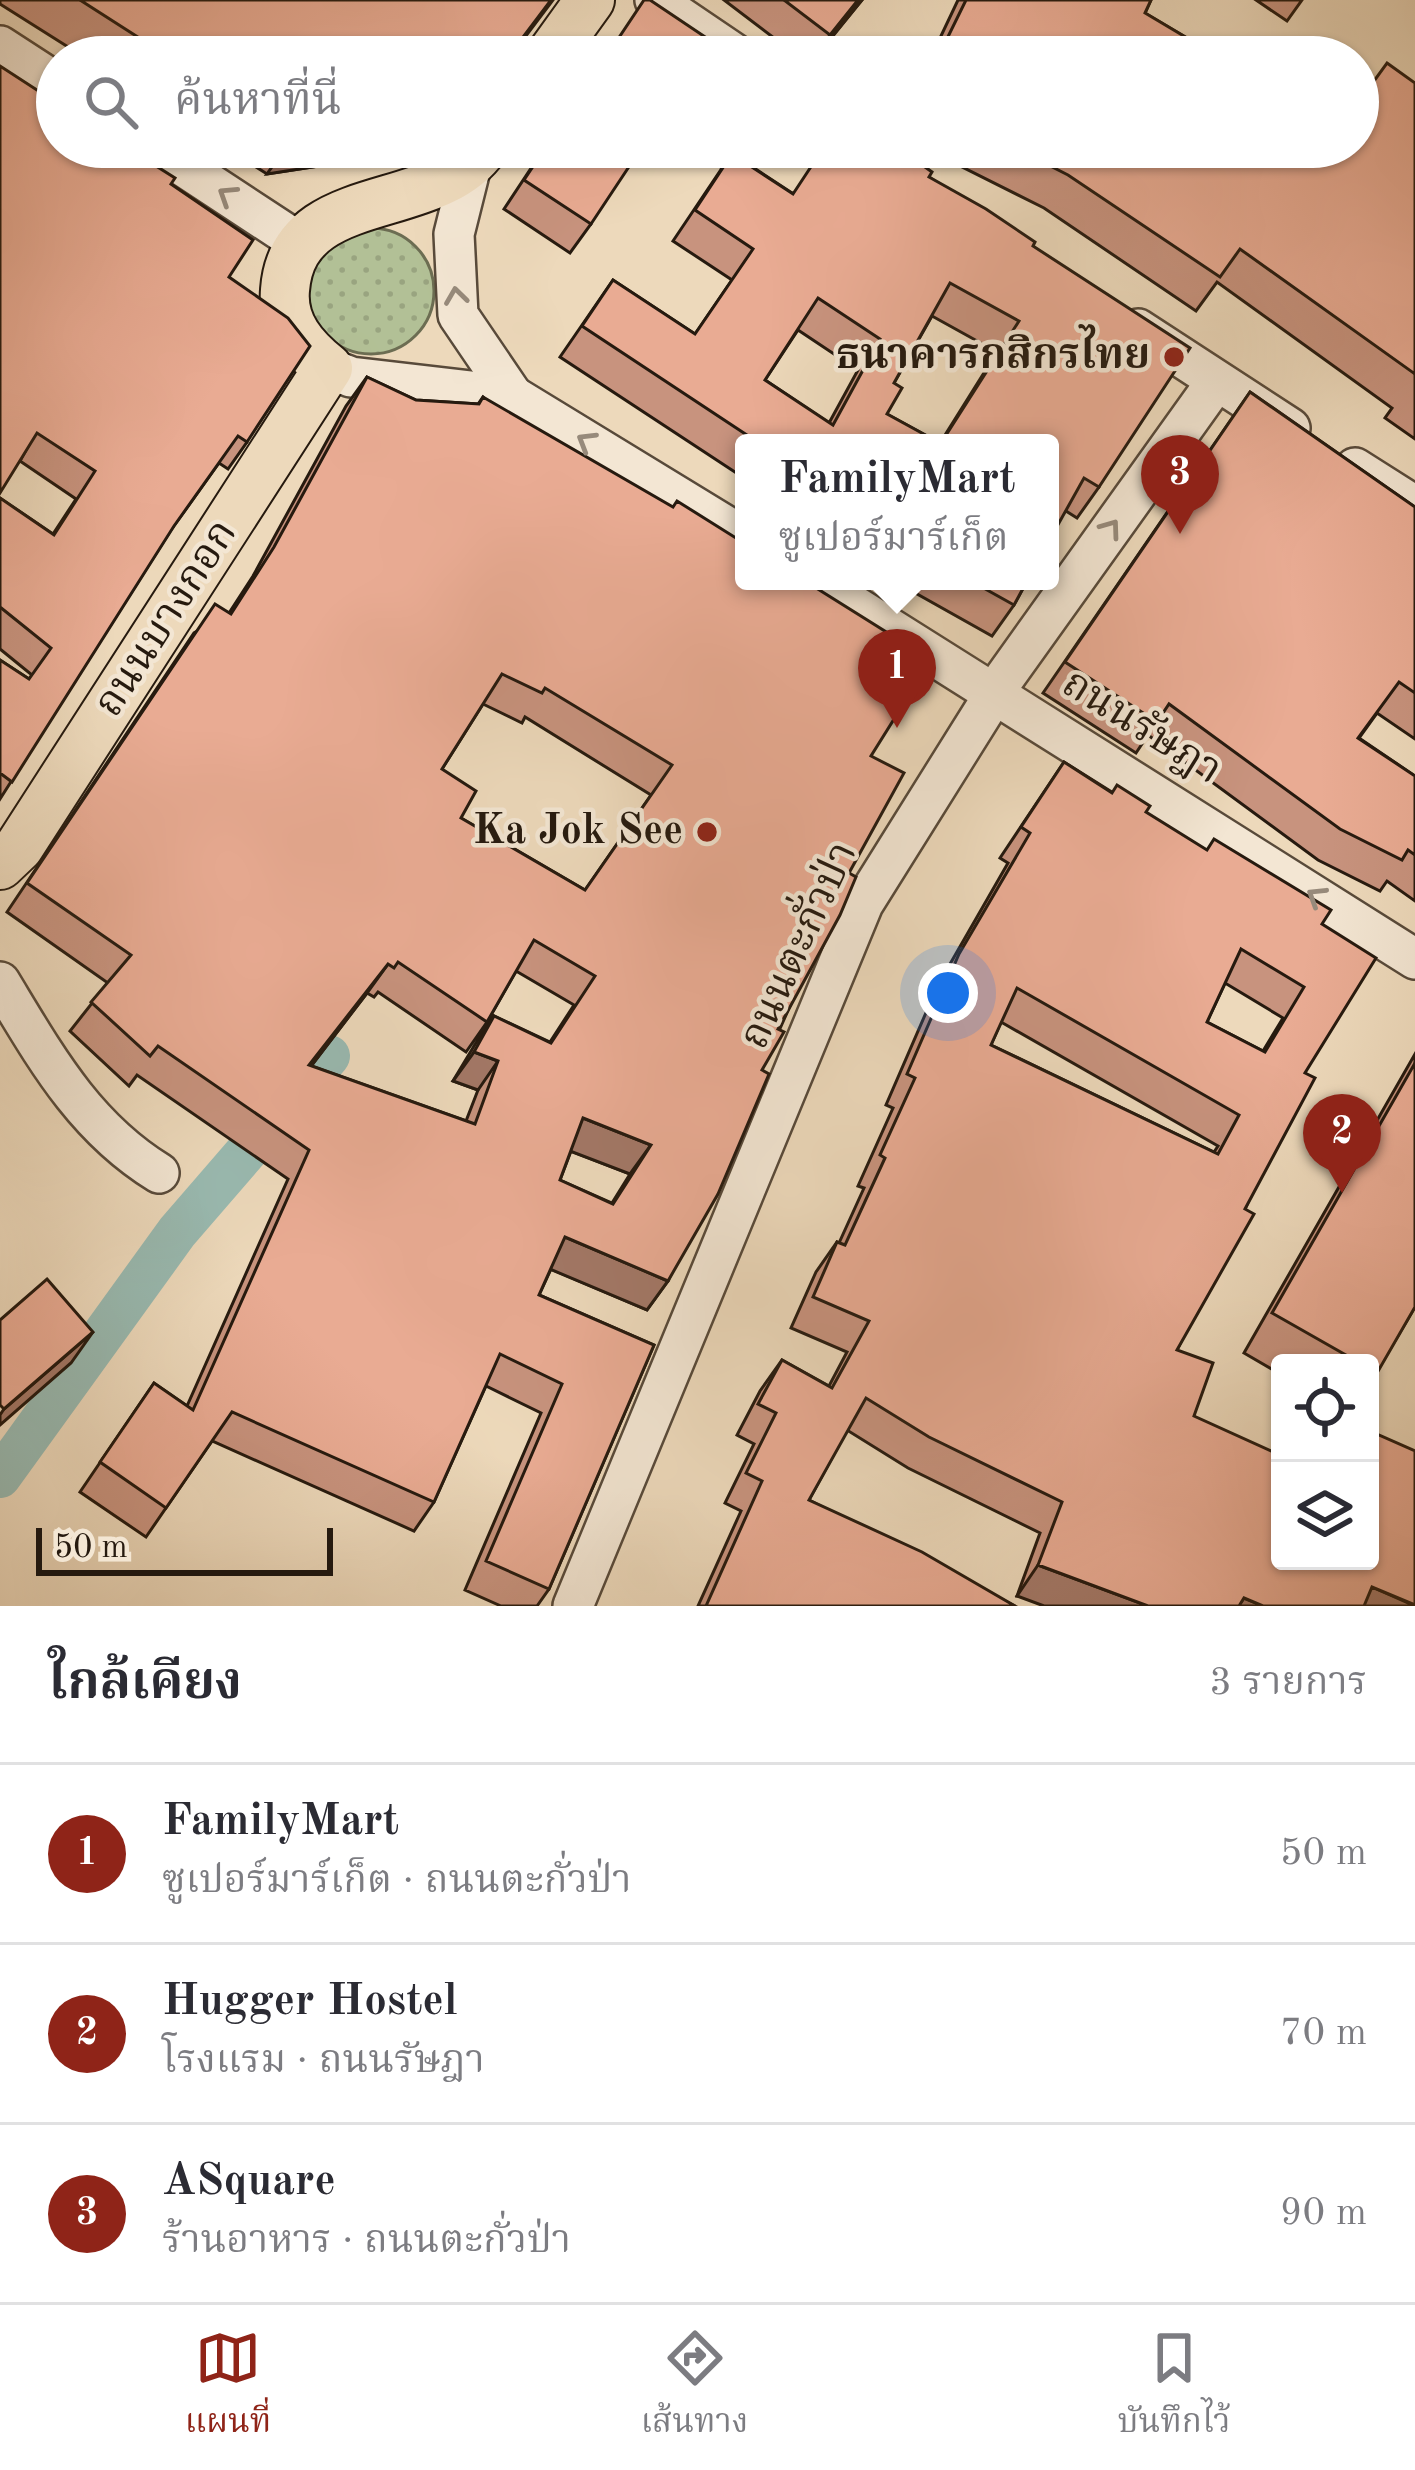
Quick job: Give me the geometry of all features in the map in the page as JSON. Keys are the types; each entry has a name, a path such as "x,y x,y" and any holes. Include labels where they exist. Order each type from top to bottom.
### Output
{"main road":[{"path":"564,36 590,0"},
{"path":"328,368 306,350 290,326 284,297 287,269 300,243 324,220 401,200 457,168"},
{"name":"ถนนบางกอก","path":"6,849 328,368"}],"street":[{"path":"655,0 708,36"},
{"path":"0,46 36,69"},
{"path":"186,168 300,243"},
{"path":"474,168 454,234 458,314 513,396"},
{"path":"1100,304 1415,506"},
{"path":"328,368 351,376 513,396 735,532"},
{"name":"ถนนตะกั่วป่า","path":"573,1606 863,904 995,692 1216,382"},
{"name":"ถนนรัษฎา","path":"830,590 1415,958"},
{"path":"0,982 56,1078 115,1142 159,1173"}],"green space":[{"path":"371,228 395,233 415,247 429,267 434,291 429,315 415,335 395,349 371,354 347,349 327,335 313,315 308,291 313,267 327,247 347,233"}],"building":[{"path":"80,0 551,0 524,36 136,36"},
{"path":"644,0 650,0 704,36 620,36"},
{"path":"784,0 858,0 830,35"},
{"path":"966,0 1151,0 1145,13 1184,36 948,36"},
{"path":"1387,63 1415,83 1415,374 1240,249 1220,277 1054,168 1379,168 1379,74"},
{"path":"0,66 36,89 36,168 159,168 175,178 171,184 253,240 229,277 288,318 310,346 247,442 238,436 174,526 12,782 0,773 0,660 29,679 51,648 0,607 0,498 54,535 95,471 37,433 0,493"},
{"path":"532,168 628,168 591,224 524,180"},
{"path":"723,168 753,168 793,194 810,168 926,168 932,172 929,177 986,209 1035,242 1033,246 1190,348 1099,487 1084,478 1059,523 1059,434 947,434 1019,321 950,283 894,383 902,388 887,414 924,434 745,434 582,326 613,280 695,334 753,249 695,210","holes":["818,298 880,339 833,425 765,380"]},
{"path":"367,377 416,400 479,404 483,397 673,507 677,501 735,537 735,590 819,590 931,660 871,756 904,773 849,873 856,877 840,915 778,1029 784,1032 762,1070 769,1074 718,1194 668,1281 565,1237 539,1295 654,1345 549,1589 486,1561 562,1384 500,1354 434,1502 232,1412 166,1508 100,1462 154,1383 193,1410 309,1150 158,1046 150,1056 91,1002 131,955 27,883 215,604 231,614 274,547","holes":["502,674 542,693 545,688 672,765 585,890 461,818 476,791 442,769","534,940 595,976 551,1043 494,1016 474,1052 498,1061 475,1124 309,1065 388,964 394,968 398,962 487,1022","583,1118 651,1145 613,1204 560,1180"]},
{"path":"1250,392 1415,507 1415,693 1399,682 1358,738 1415,776 1415,855 1408,850 1402,860 1340,829 1169,704 1157,722 1065,662"},
{"path":"987,590 1022,590 1014,605"},
{"path":"1064,762 1112,793 1117,785 1150,806 1146,812 1207,850 1214,839 1331,910 1322,924 1376,958 1305,1073 1315,1078 1245,1209 1254,1214 1177,1350 1213,1363 1194,1416 1271,1451 1271,1570 1379,1570 1379,1435 1415,1451 1415,1605 1372,1587 1364,1606 1263,1606 1244,1598 1239,1606 1148,1606 1038,1565 1062,1502 929,1437 866,1398 809,1500 922,1552 1015,1606 706,1606 762,1481 746,1473 776,1413 758,1404 782,1360 832,1388 869,1321 813,1297 837,1242 845,1245 885,1158 880,1155 915,1078 907,1074 959,954 1030,833 1021,827","holes":["1241,949 1304,987 1265,1052 1207,1022","1017,988 1239,1115 1218,1154 991,1045"]},
{"path":"1415,1063 1415,1307 1379,1370 1379,1354 1344,1354 1272,1313"},
{"path":"47,1279 93,1332 4,1409 0,1405 0,1320"}],"waterway":[{"path":"0,1477 177,1232 329,1056"}],"place":[{"name":"ธนาคารกสิกรไทย","path":"1174,357"},
{"name":"ASquare","path":"1180,534"},
{"name":"FamilyMart","path":"897,728"},
{"name":"Ka Jok See","path":"707,832"},
{"name":"Hugger Hostel","path":"1342,1193"}]}
